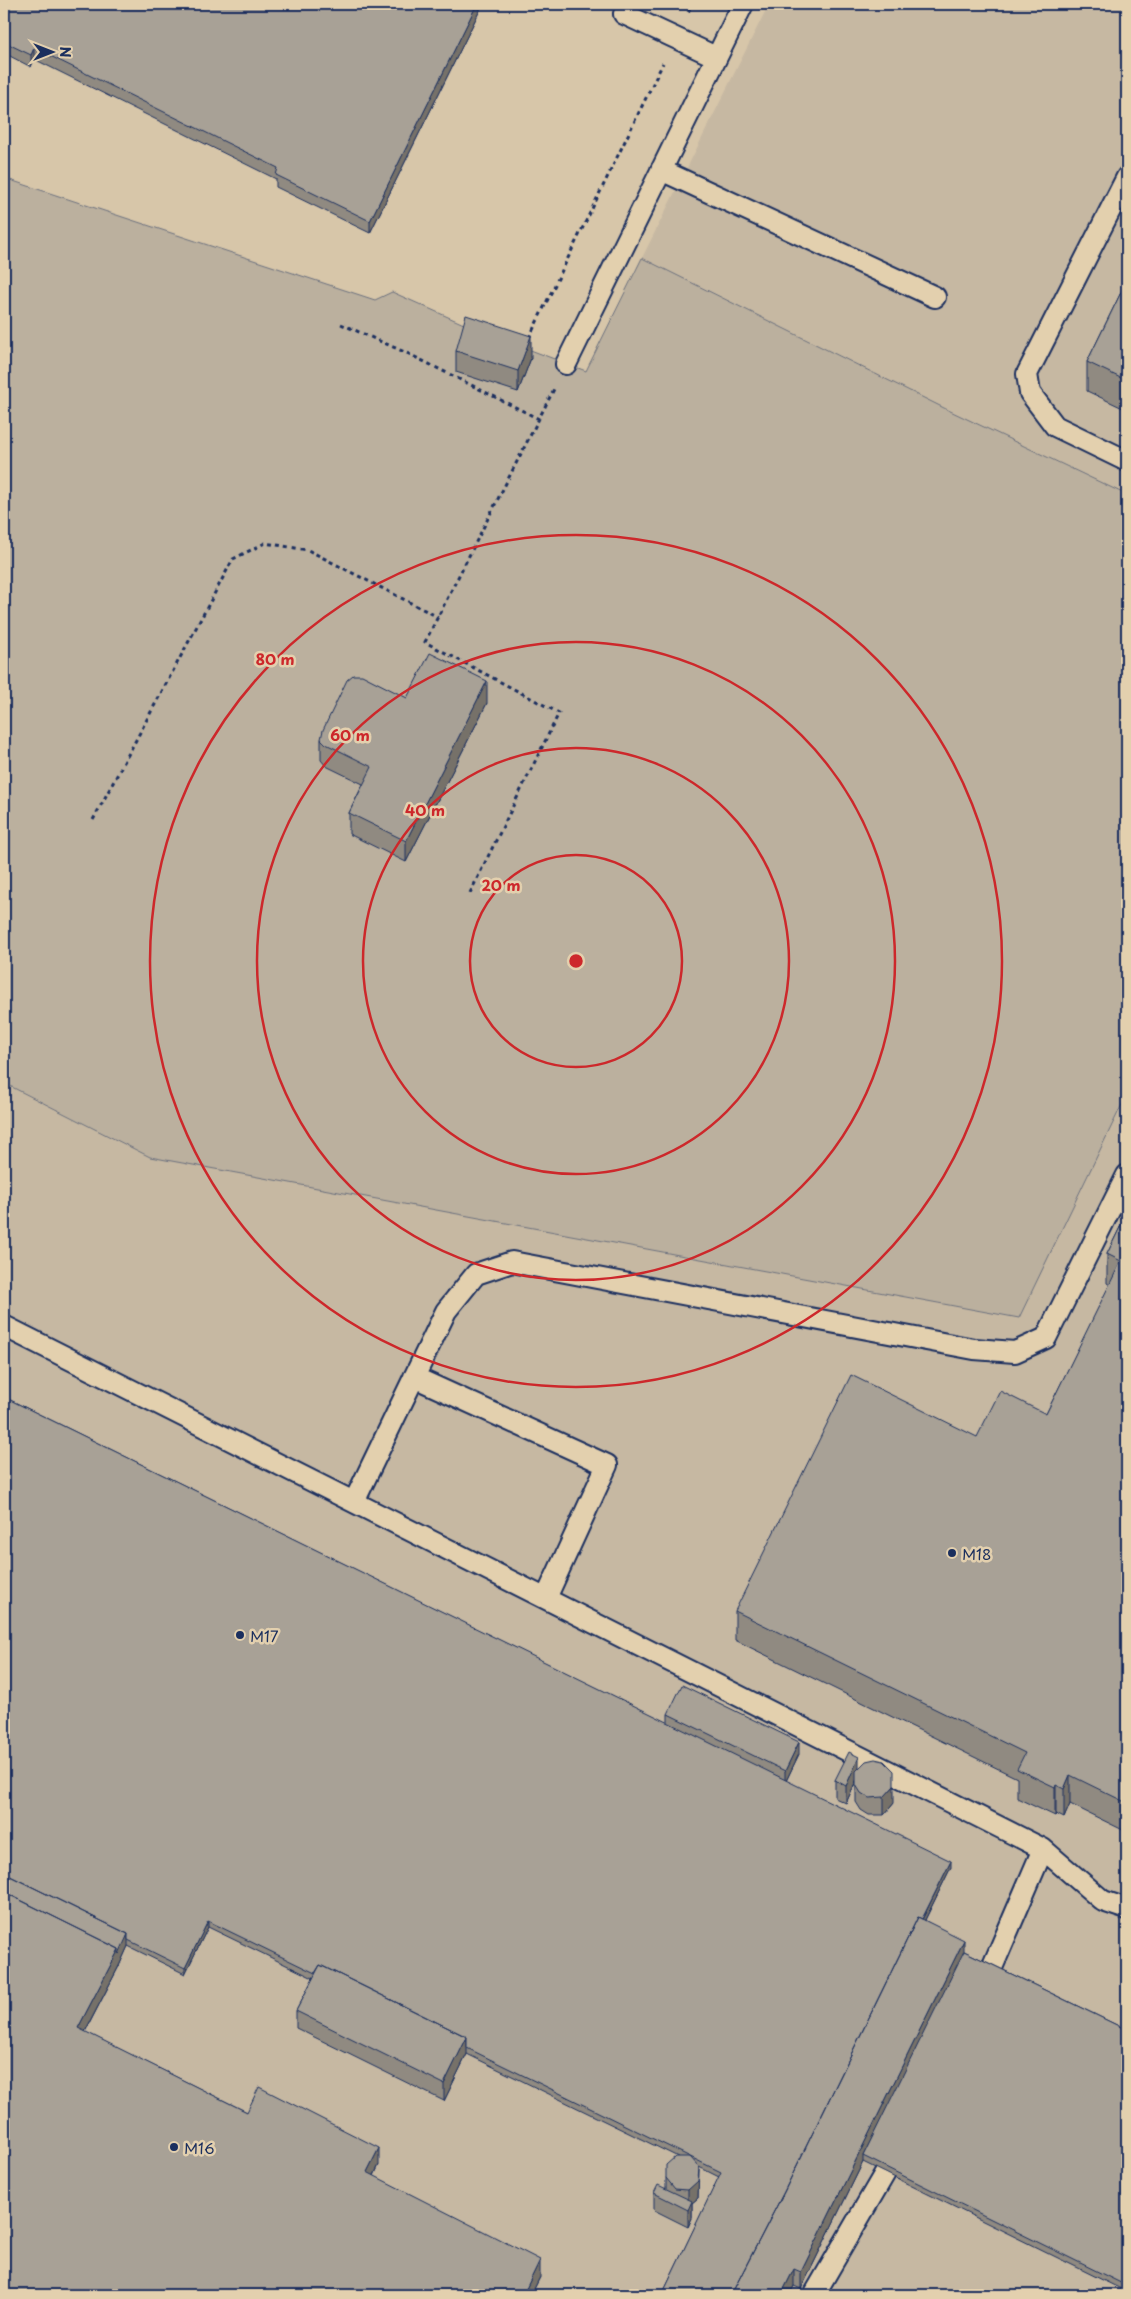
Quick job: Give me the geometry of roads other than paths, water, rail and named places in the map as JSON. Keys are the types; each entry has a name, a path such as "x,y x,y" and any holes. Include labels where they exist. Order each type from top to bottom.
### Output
{"lane":[{"path":"566,364 743,4"},
{"path":"624,14 716,57"},
{"path":"661,170 935,297"},
{"path":"1127,177 1027,374 1030,393 1055,426 1127,462"},
{"path":"354,1502 446,1311 476,1274 512,1262 974,1349 1015,1352 1046,1338 1127,1175"},
{"path":"4,1326 1043,1848 1103,1901 1127,1909"},
{"path":"414,1377 607,1465 546,1598"},
{"path":"991,1970 1043,1848"},
{"path":"814,2295 885,2173"}],"place":[{"name":"M18","path":"952,1553"},
{"name":"M17","path":"240,1635"},
{"name":"M16","path":"174,2147"}]}
